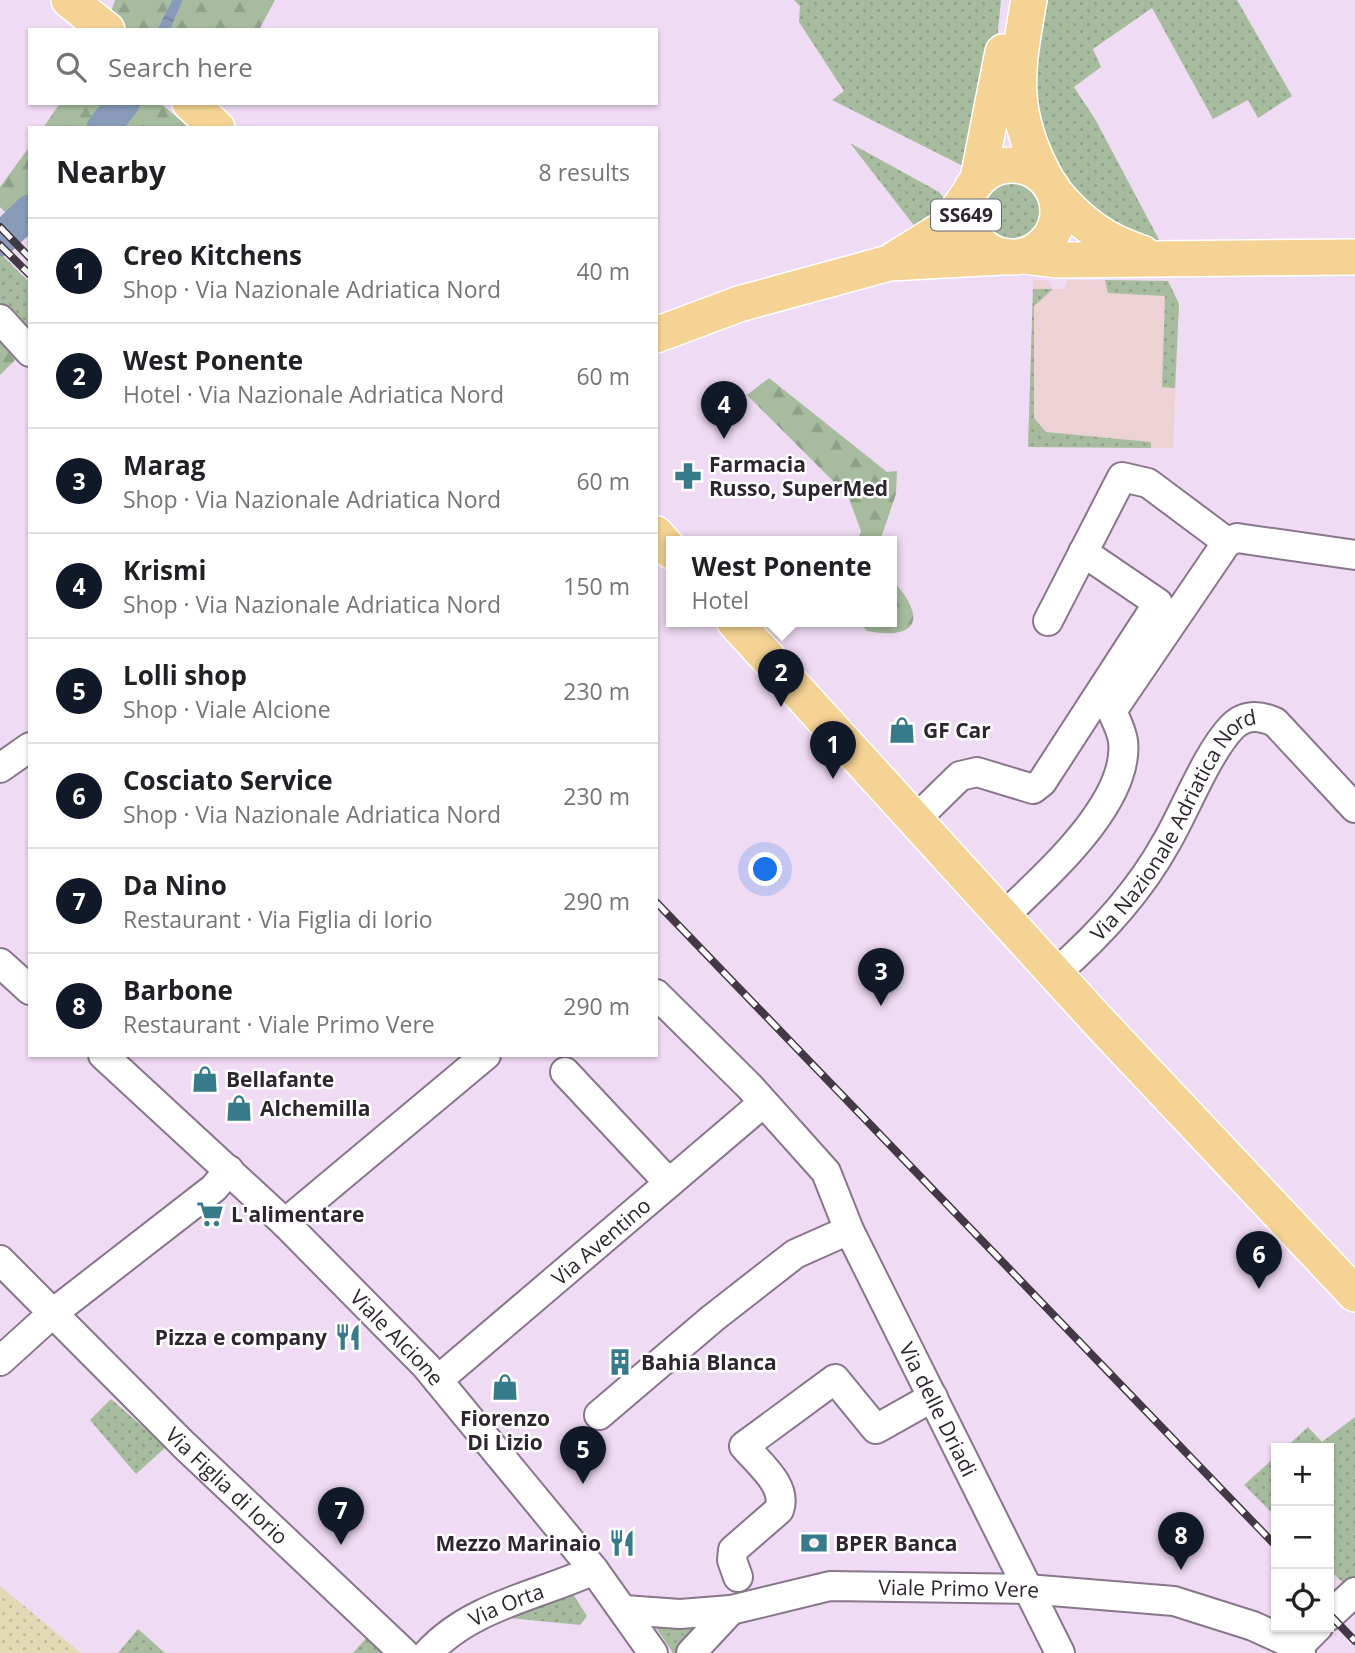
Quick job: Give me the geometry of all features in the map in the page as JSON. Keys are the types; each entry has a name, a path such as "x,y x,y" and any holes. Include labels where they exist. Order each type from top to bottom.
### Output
{"main road":[{"path":"973,187 1003,56 1007,0"},
{"path":"1013,256 1038,249 1053,231 1058,208 1050,186 1028,146 1019,99 1020,48 1029,0"},
{"path":"192,105 215,126"},
{"name":"SS649","path":"889,262 937,235 946,227 973,187 997,168 1019,165 1033,170 1092,232 1113,243 1165,259"},
{"name":"SS649","path":"973,187 967,226 975,240 987,250 1013,256"},
{"name":"SS649","path":"658,334 739,304 889,262 1013,256 1058,260 1348,259"},
{"path":"740,627 1355,1294"}],"street":[{"path":"0,319 28,350"},
{"path":"1048,621 1122,477 1148,483 1227,542"},
{"path":"1004,916 1069,853 1112,794 1123,742 1112,711 1227,542 1237,538 1355,555"},
{"path":"916,819 960,776 977,772 1033,789 1042,782 1158,603 1083,552"},
{"name":"Via Nazionale Adriatica Nord","path":"1056,973 1108,923 1164,847 1211,760 1231,728 1242,719 1263,716 1275,722 1355,807"},
{"path":"0,768 28,748"},
{"path":"0,963 28,988"},
{"name":"Via delle Driadi","path":"658,996 826,1172 849,1230 1060,1653"},
{"name":"Viale Alcione","path":"105,1057 285,1223 438,1380 594,1570 653,1653"},
{"path":"285,1223 484,1057"},
{"path":"565,1072 669,1183"},
{"name":"Via Aventino","path":"438,1380 763,1103"},
{"path":"0,1361 53,1313 214,1188 229,1170"},
{"path":"599,1415 713,1318 795,1254 849,1230"},
{"name":"Via Figlia di Iorio","path":"0,1260 201,1462 404,1653"},
{"path":"738,1577 732,1560 733,1550 779,1510 782,1495 744,1446 835,1379 876,1429 933,1397"},
{"name":"Via Orta","path":"428,1653 443,1636 474,1616 594,1570"},
{"name":"Viale Primo Vere","path":"624,1610 680,1614 731,1610 830,1586 1027,1589 1174,1601 1253,1626 1296,1651"},
{"path":"1334,1611 1354,1592"},
{"path":"691,1653 731,1610"},
{"path":"1296,1651 1313,1632"}],"shaded area":[{"path":"1033,280 1046,280 1053,289 1064,289 1067,280 1168,281 1179,304 1173,448 1028,447"}],"green space":[{"path":"115,0 172,0 158,28 125,28 110,15"},
{"path":"183,0 275,0 260,28 171,28"},
{"path":"794,0 1001,0 994,71 973,160 961,165 832,100 844,91 799,22 800,6"},
{"path":"1044,0 1237,0 1292,96 1258,118 1248,100 1213,119 1152,8 1093,49 1101,67 1074,87 1095,119 1164,249 1131,240 1059,181 1032,98"},
{"path":"59,105 162,105 188,126 44,126"},
{"path":"850,143 939,192 946,200 946,205 916,228"},
{"path":"28,149 28,236 0,207 0,187"},
{"path":"1011,182 1022,184 1035,195 1040,211 1038,222 1027,235 1011,240 1000,238 987,227 982,211 984,200 995,187"},
{"path":"0,253 28,281 28,332 0,302"},
{"path":"1105,280 1168,281 1179,304 1175,388 1162,387 1165,296 1108,293"},
{"path":"1033,289 1053,289 1034,306 1034,418 1046,432 1151,442 1151,448 1028,447"},
{"path":"0,327 23,352 0,375"},
{"path":"769,378 887,472 897,471 896,494 882,536 860,536 861,531 848,496 747,395"},
{"path":"897,585 910,605 912,623 901,632 867,631 863,627 897,627"},
{"path":"111,1399 166,1447 136,1474 90,1420"},
{"path":"1355,1417 1355,1577 1345,1585 1334,1574 1334,1443 1290,1443 1308,1427 1322,1442"},
{"path":"1271,1461 1271,1512 1244,1485"},
{"path":"571,1591 587,1616 580,1625 509,1618"},
{"path":"649,1617 699,1621 684,1653 673,1653"},
{"path":"138,1629 165,1653 118,1653"},
{"path":"369,1635 388,1653 353,1653"}],"sand":[{"path":"0,1586 81,1653 0,1653"}],"water":[{"path":"172,0 183,0 171,28 158,28"}],"waterway":[{"path":"105,126 121,105"},
{"path":"0,240 28,213"}],"railway":[{"path":"0,227 28,256"},
{"path":"0,245 28,273"},
{"path":"658,904 1271,1541"},
{"path":"1334,1619 1355,1641"}],"place":[{"name":"Krismi","path":"724,439"},
{"name":"Farmacia Russo, SuperMed","path":"688,476"},
{"name":"West Ponente","path":"781,707"},
{"name":"GF Car","path":"902,730"},
{"name":"Creo Kitchens","path":"833,779"},
{"name":"Marag","path":"881,1006"},
{"name":"Bellafante","path":"205,1079"},
{"name":"Alchemilla","path":"239,1108"},
{"name":"L'alimentare","path":"210,1214"},
{"name":"Cosciato Service","path":"1259,1289"},
{"name":"Pizza e company","path":"348,1337"},
{"name":"Bahia Blanca","path":"620,1362"},
{"name":"Fiorenzo Di Lizio","path":"505,1387"},
{"name":"Lolli shop","path":"583,1484"},
{"name":"Mezzo Marinaio","path":"622,1543"},
{"name":"BPER Banca","path":"814,1543"},
{"name":"Da Nino","path":"341,1545"},
{"name":"Barbone","path":"1181,1570"}]}
